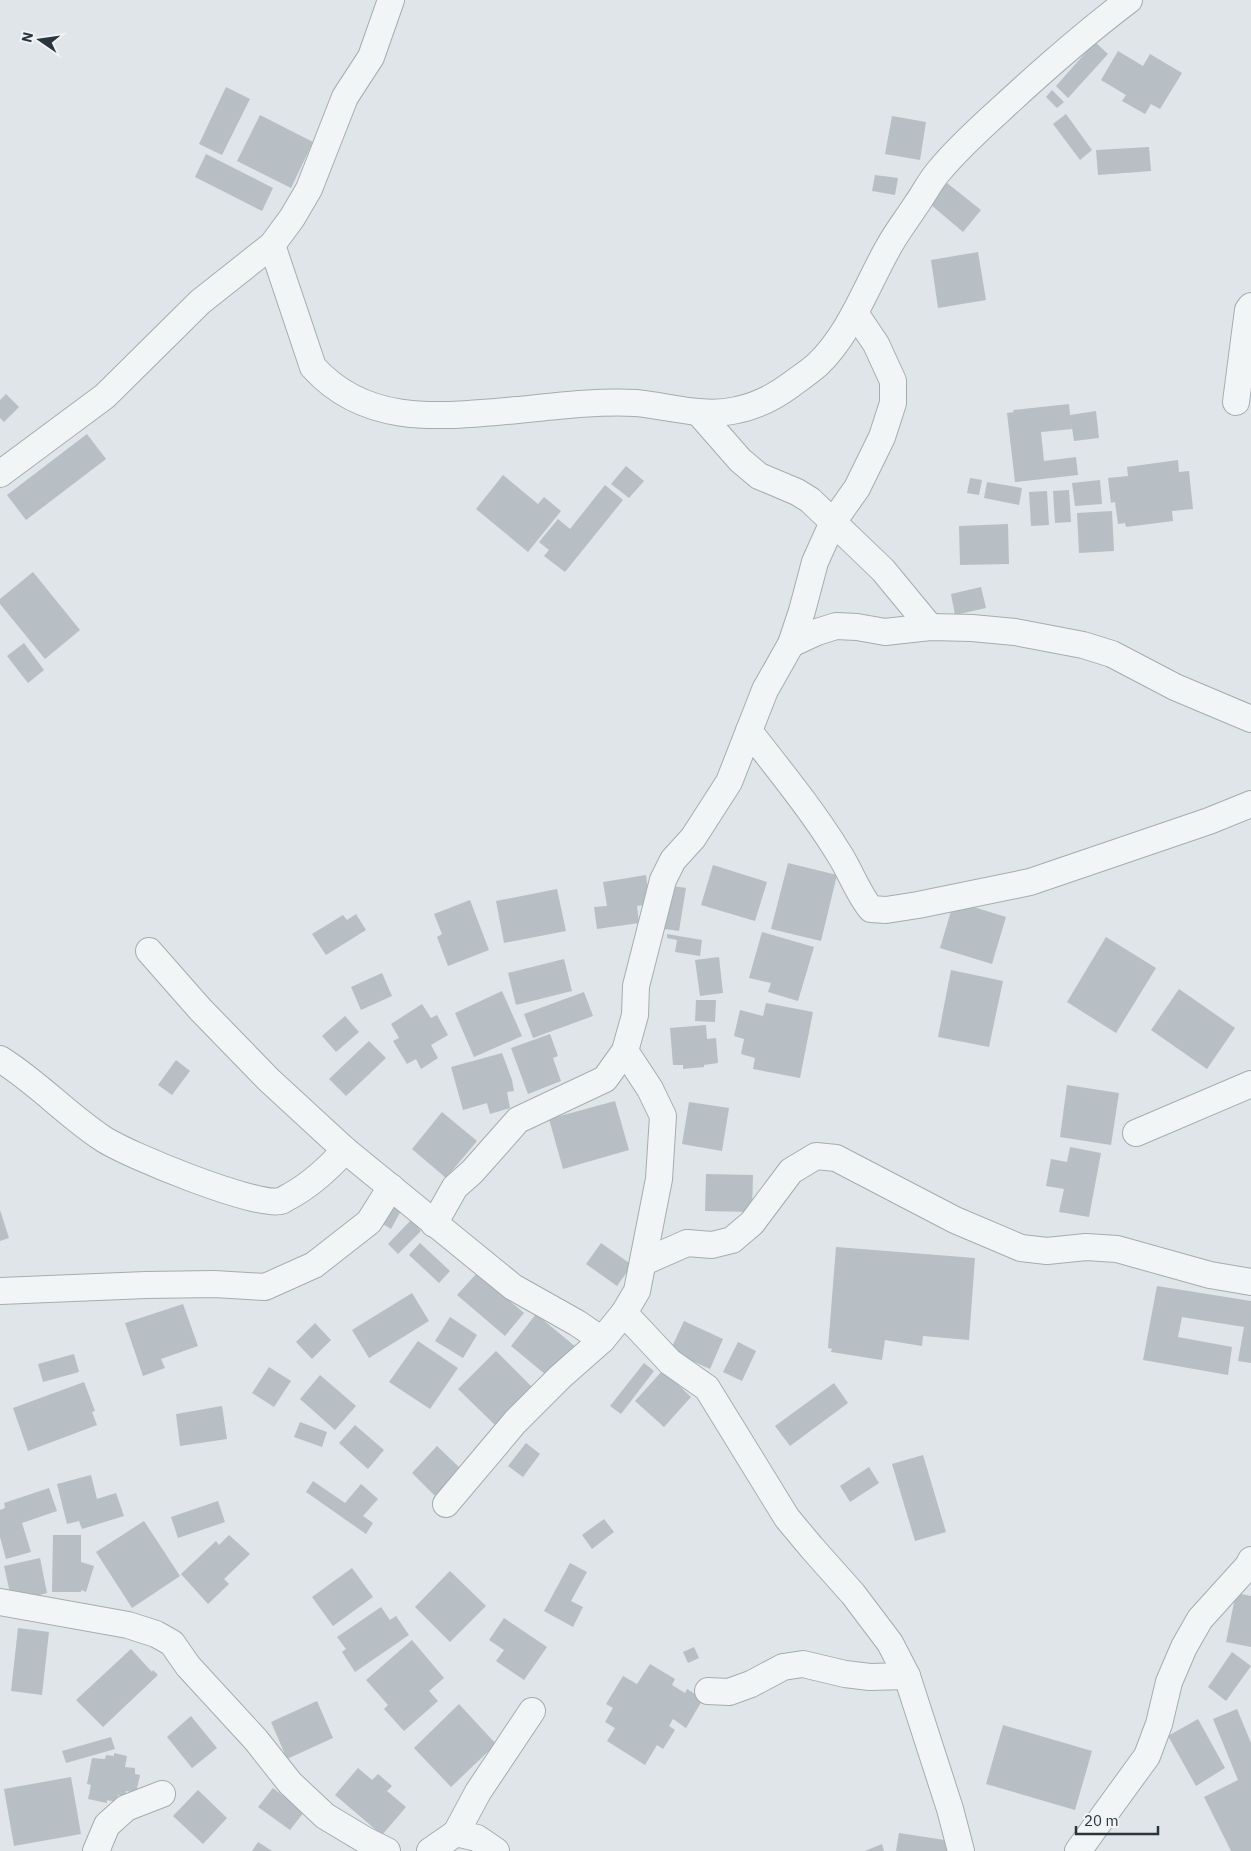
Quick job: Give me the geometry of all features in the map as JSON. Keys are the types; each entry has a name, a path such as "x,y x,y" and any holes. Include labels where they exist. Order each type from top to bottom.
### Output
{"street":[{"path":"4,467 105,396 200,302 272,245 292,218 309,189 345,97 371,57 391,0"},
{"path":"272,245 313,366 326,381 340,392 382,409 413,416 582,404 635,403 698,412 736,411 761,402 783,390 817,365 835,343 854,313 890,245 938,172 964,143 1037,75 1088,31 1129,0"},
{"path":"1236,402 1248,310 1251,306"},
{"path":"434,1224 456,1188 518,1120 605,1080 625,1051 636,1016 636,986 663,880 673,860 692,838 729,782 765,690 791,644 802,611 814,562 833,522 857,488 882,437 893,403 893,381 876,344 854,313"},
{"path":"698,412 740,460 759,476 797,492 810,500 883,570 930,627"},
{"path":"791,644 836,626 857,627 884,632 930,627 1015,632 1084,645 1112,654 1175,686 1251,720"},
{"path":"749,731 812,813 838,852 855,881 863,900 872,909 886,910 918,905 1030,882 1251,804"},
{"path":"149,951 268,1080 345,1150 514,1287 577,1323 602,1340"},
{"path":"446,1504 515,1422 560,1377 602,1340 624,1314 637,1291 659,1180 663,1116 650,1089 625,1051"},
{"path":"0,1059 24,1074 70,1115 104,1140 186,1176 256,1199 280,1202 307,1187 329,1168 345,1150"},
{"path":"1136,1133 1251,1084"},
{"path":"644,1262 687,1243 712,1245 732,1240 752,1222 791,1171 816,1156 836,1158 955,1220 1021,1248 1046,1251 1086,1247 1117,1248 1210,1274 1251,1282"},
{"path":"0,1291 146,1285 214,1284 265,1286 314,1265 369,1222 391,1187"},
{"path":"624,1314 670,1362 707,1388 787,1518 853,1594 890,1644 907,1676 950,1809 961,1851"},
{"path":"1078,1851 1147,1756 1159,1724 1169,1682 1184,1647 1200,1619 1248,1566 1251,1560"},
{"path":"0,1602 128,1625 156,1634 172,1643 188,1666 256,1740 290,1783 325,1816 387,1851"},
{"path":"708,1691 729,1692 751,1684 783,1667 803,1664 862,1676 907,1676"},
{"path":"430,1851 456,1833 478,1792 532,1711"},
{"path":"96,1851 108,1825 126,1808 162,1794"},
{"path":"456,1833 477,1838 496,1851"}],"building":[{"path":"1095,42 1108,54 1068,98 1056,86"},
{"path":"1118,51 1143,66 1150,54 1182,73 1160,109 1151,104 1145,114 1122,101 1126,95 1101,80"},
{"path":"226,87 250,99 222,155 199,144"},
{"path":"1052,90 1064,102 1057,108 1046,97"},
{"path":"1066,114 1092,150 1080,160 1053,124"},
{"path":"260,115 313,142 291,188 237,161"},
{"path":"892,116 926,122 920,160 885,154"},
{"path":"1149,147 1151,171 1098,175 1096,150"},
{"path":"206,154 273,188 262,211 195,177"},
{"path":"875,175 898,178 895,195 872,191"},
{"path":"947,183 981,210 963,232 930,204"},
{"path":"978,252 986,300 938,308 931,260"},
{"path":"6,394 19,407 4,422 0,418 0,400"},
{"path":"1069,404 1070,415 1096,411 1099,438 1074,441 1071,421 1072,429 1041,432 1044,461 1076,457 1078,475 1015,482 1007,413 1014,412 1013,410"},
{"path":"87,434 106,459 26,520 7,495"},
{"path":"1178,460 1179,472 1189,471 1193,509 1172,511 1173,521 1126,527 1125,523 1118,524 1115,502 1111,503 1108,478 1128,476 1127,467"},
{"path":"626,466 644,481 629,498 611,484"},
{"path":"503,475 538,504 544,497 561,511 528,552 476,509"},
{"path":"970,478 982,480 979,495 967,493"},
{"path":"1100,480 1102,504 1075,506 1072,483"},
{"path":"987,482 1022,488 1019,505 984,498"},
{"path":"605,485 623,500 565,572 544,556 549,550 539,542 558,519 570,529"},
{"path":"1069,490 1071,522 1055,523 1053,491"},
{"path":"1047,491 1049,525 1031,526 1029,492"},
{"path":"1112,511 1114,551 1079,553 1077,513"},
{"path":"1008,524 1009,564 960,565 959,526"},
{"path":"33,572 80,630 45,659 0,604 0,599"},
{"path":"981,587 986,608 955,615 951,594"},
{"path":"24,643 44,670 28,683 7,656"},
{"path":"788,863 837,875 821,941 771,929"},
{"path":"713,865 767,882 755,921 701,905"},
{"path":"646,875 650,904 637,906 639,923 597,929 594,907 607,906 603,882"},
{"path":"666,885 686,888 679,931 658,928"},
{"path":"557,889 566,931 504,943 496,901"},
{"path":"470,900 489,950 448,966 437,937 442,934 434,914"},
{"path":"954,901 1006,917 992,964 940,948"},
{"path":"356,914 366,930 326,955 312,934 343,915 347,920"},
{"path":"762,932 814,947 798,1001 768,992 771,983 749,978"},
{"path":"667,934 702,940 700,956 675,952 677,940 667,938"},
{"path":"1106,937 1156,968 1116,1033 1067,1002"},
{"path":"719,957 723,993 700,996 695,960"},
{"path":"564,959 572,991 516,1005 508,973"},
{"path":"951,970 1003,981 989,1047 938,1037"},
{"path":"382,973 392,996 361,1010 351,987"},
{"path":"1179,989 1235,1028 1207,1069 1151,1030"},
{"path":"502,991 522,1036 474,1057 455,1013"},
{"path":"584,992 593,1016 533,1038 524,1014"},
{"path":"696,1000 716,1000 715,1022 695,1021"},
{"path":"766,1003 813,1012 800,1078 753,1069 755,1058 741,1054 744,1039 734,1036 740,1010 763,1016"},
{"path":"422,1004 431,1018 437,1015 448,1035 431,1045 438,1058 421,1069 416,1059 407,1064 393,1041 399,1038 391,1024"},
{"path":"345,1016 359,1032 336,1052 322,1036"},
{"path":"706,1025 707,1039 716,1038 718,1063 704,1065 704,1067 683,1069 683,1065 673,1065 670,1028"},
{"path":"550,1034 558,1056 553,1058 561,1081 528,1094 511,1048"},
{"path":"369,1041 386,1058 346,1096 329,1079"},
{"path":"502,1053 514,1091 507,1092 510,1108 490,1114 487,1103 463,1110 451,1067"},
{"path":"176,1060 190,1071 172,1095 158,1085"},
{"path":"1067,1085 1119,1093 1111,1145 1060,1137"},
{"path":"615,1101 629,1150 563,1169 549,1119"},
{"path":"689,1102 729,1108 722,1151 682,1144"},
{"path":"442,1112 477,1141 446,1178 412,1149"},
{"path":"1070,1147 1101,1153 1089,1217 1059,1212 1064,1189 1046,1186 1051,1159 1067,1162"},
{"path":"706,1174 753,1175 752,1212 705,1211"},
{"path":"390,1199 403,1207 391,1229 378,1221"},
{"path":"0,1210 9,1238 0,1241"},
{"path":"411,1220 421,1231 398,1254 388,1244"},
{"path":"420,1243 450,1271 439,1283 409,1255"},
{"path":"601,1243 632,1265 617,1286 586,1264"},
{"path":"836,1247 975,1258 969,1340 923,1336 922,1346 885,1340 882,1360 831,1352 832,1349 828,1348"},
{"path":"477,1273 524,1313 505,1336 457,1295"},
{"path":"1157,1286 1251,1301 1251,1363 1238,1361 1244,1327 1182,1317 1178,1337 1232,1347 1228,1375 1143,1360"},
{"path":"412,1293 429,1321 369,1358 352,1330"},
{"path":"183,1304 198,1346 161,1359 165,1368 143,1376 125,1323"},
{"path":"536,1314 577,1348 551,1379 511,1346"},
{"path":"450,1317 477,1335 463,1358 435,1341"},
{"path":"684,1321 723,1339 710,1369 670,1351"},
{"path":"315,1323 331,1340 312,1359 296,1342"},
{"path":"418,1341 458,1368 430,1409 389,1382"},
{"path":"738,1342 756,1351 742,1381 723,1372"},
{"path":"496,1351 534,1389 497,1427 458,1389"},
{"path":"74,1354 79,1372 43,1382 38,1364"},
{"path":"644,1363 654,1371 621,1414 610,1406"},
{"path":"269,1367 291,1381 274,1407 252,1393"},
{"path":"663,1370 691,1397 664,1427 635,1401"},
{"path":"320,1375 356,1406 335,1430 300,1399"},
{"path":"84,1382 95,1411 92,1412 97,1425 28,1451 13,1408"},
{"path":"834,1383 848,1403 790,1446 775,1426"},
{"path":"222,1406 227,1439 180,1446 176,1414"},
{"path":"300,1422 327,1432 322,1447 294,1437"},
{"path":"355,1425 384,1450 368,1469 339,1443"},
{"path":"526,1443 540,1454 523,1477 508,1466"},
{"path":"437,1446 462,1470 436,1497 412,1473"},
{"path":"923,1455 946,1532 915,1541 892,1464"},
{"path":"869,1467 879,1483 850,1502 840,1486"},
{"path":"91,1475 97,1499 116,1493 124,1516 82,1529 79,1521 67,1524 57,1484"},
{"path":"313,1481 345,1503 361,1484 378,1499 363,1516 373,1523 366,1534 306,1492"},
{"path":"49,1488 57,1511 22,1523 31,1552 6,1559 0,1537 0,1510 5,1508 4,1503"},
{"path":"218,1501 225,1522 178,1538 171,1517"},
{"path":"604,1519 614,1532 592,1549 582,1535"},
{"path":"144,1521 180,1576 132,1608 96,1552"},
{"path":"53,1535 81,1535 81,1562 94,1566 86,1592 81,1590 81,1592 52,1592"},
{"path":"229,1535 250,1554 224,1579 229,1584 208,1604 181,1574 216,1541 219,1545"},
{"path":"40,1558 47,1593 12,1602 4,1566"},
{"path":"570,1563 587,1572 571,1601 583,1607 573,1627 544,1611"},
{"path":"352,1568 373,1597 333,1626 312,1597"},
{"path":"450,1571 486,1606 450,1642 415,1607"},
{"path":"1236,1593 1251,1596 1251,1647 1226,1642"},
{"path":"381,1607 390,1620 396,1616 409,1635 355,1672 342,1652 346,1649 337,1637"},
{"path":"504,1618 547,1647 524,1680 496,1661 504,1650 489,1640"},
{"path":"18,1628 49,1632 42,1695 11,1691"},
{"path":"412,1640 444,1678 429,1691 438,1701 404,1731 384,1709 388,1705 366,1680"},
{"path":"694,1647 699,1658 688,1663 683,1652"},
{"path":"131,1649 152,1672 153,1670 158,1675 103,1727 76,1700"},
{"path":"1232,1652 1251,1666 1226,1701 1208,1687"},
{"path":"650,1664 675,1679 672,1685 685,1693 687,1689 703,1699 686,1728 673,1719 669,1726 675,1730 663,1749 657,1745 645,1765 607,1741 615,1728 605,1722 613,1708 606,1704 623,1676 637,1684"},
{"path":"317,1701 333,1738 287,1759 271,1722"},
{"path":"459,1704 496,1744 451,1787 414,1748"},
{"path":"1237,1709 1251,1743 1251,1851 1231,1851 1204,1797 1238,1780 1213,1719"},
{"path":"191,1716 217,1748 192,1768 167,1737"},
{"path":"1198,1719 1225,1768 1196,1786 1168,1736"},
{"path":"1003,1725 1092,1751 1075,1810 986,1784"},
{"path":"111,1737 115,1749 66,1763 62,1751"},
{"path":"114,1753 127,1756 125,1767 135,1768 135,1774 140,1775 136,1793 126,1791 125,1796 118,1795 116,1802 107,1800 107,1803 88,1799 91,1785 87,1784 92,1758 105,1759 106,1755 114,1756"},
{"path":"358,1768 372,1780 378,1774 392,1786 387,1791 406,1807 382,1835 335,1795"},
{"path":"71,1777 81,1834 14,1846 4,1789"},
{"path":"273,1788 304,1812 290,1830 258,1807"},
{"path":"198,1790 227,1818 203,1844 173,1816"},
{"path":"899,1833 951,1841 949,1851 896,1851"},
{"path":"258,1842 272,1851 252,1851"},
{"path":"882,1844 884,1851 865,1851"}]}
